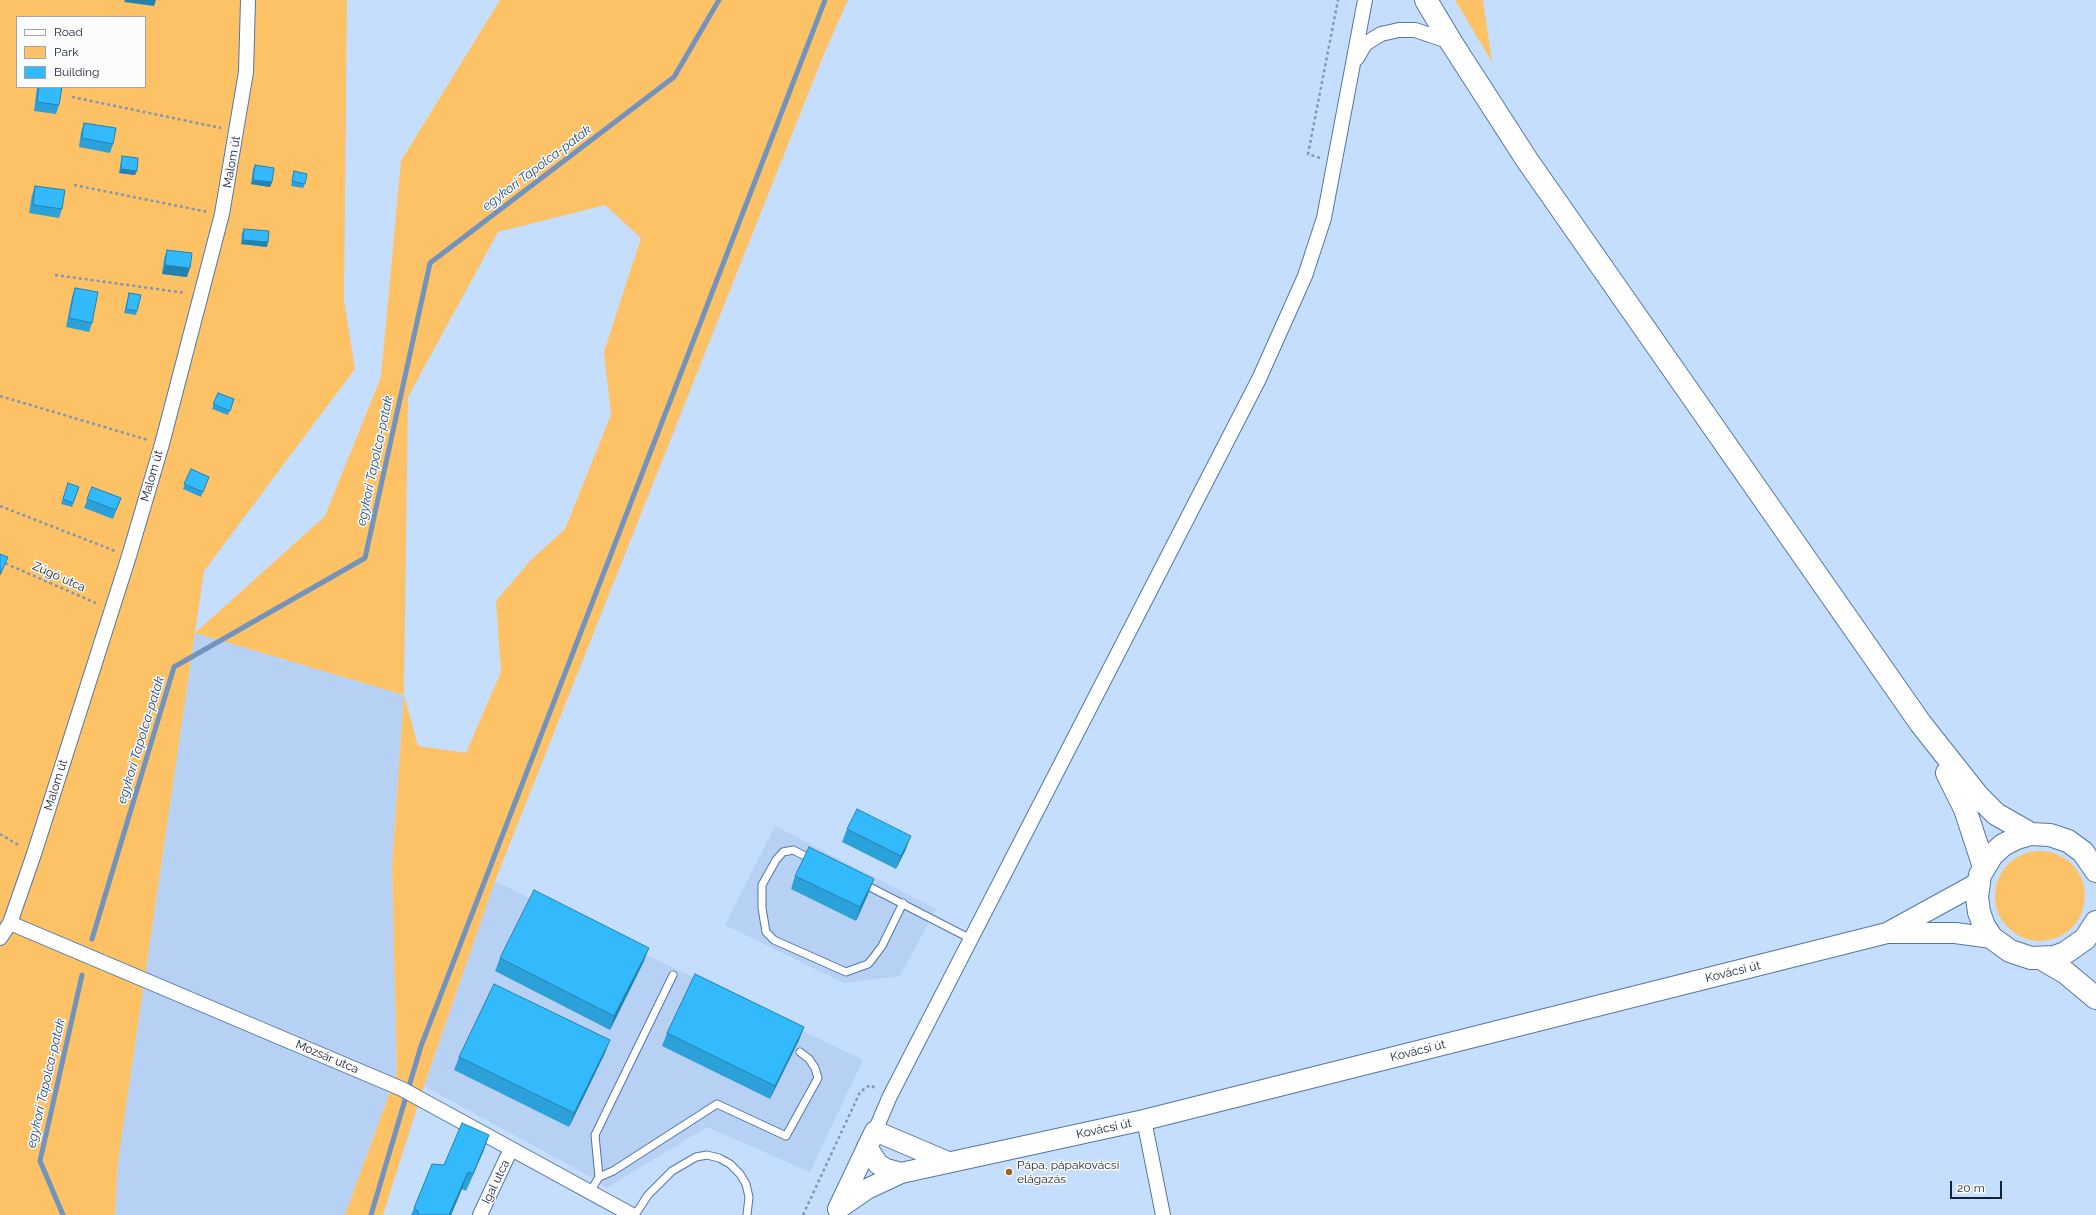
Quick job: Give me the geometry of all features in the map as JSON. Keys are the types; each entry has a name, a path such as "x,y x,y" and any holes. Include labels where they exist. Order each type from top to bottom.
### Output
{"main road":[{"path":"1426,0 1451,42 1527,160 1921,724 1978,796 1996,814 2031,834"},
{"path":"1921,724 1965,809 1981,875"},
{"path":"2095,931 2076,947 2065,953 2042,959 2030,958 2010,951 1992,938 1984,926 1979,912 1977,897 1981,875 1992,855 2003,845 2017,838 2031,834 2059,837 2076,846 2090,854 2096,871"},
{"path":"2042,959 2066,973 2096,998"}],"street":[{"name":"Malom út","path":"0,938 10,923 34,854 129,556 162,444 222,214 246,72 248,0"},
{"path":"837,1212 890,1096 1259,378 1305,276 1324,218 1365,0"},
{"path":"1353,65 1366,44 1381,34 1399,30 1415,30 1451,42"},
{"name":"Kovácsi út","path":"1887,933 1981,875"},
{"name":"Mozsár utca","path":"10,923 402,1089 632,1215"},
{"name":"Kovácsi út","path":"837,1212 867,1189 901,1173 1144,1120 1887,933 1955,933 1992,938"},
{"path":"1144,1120 1163,1215"},
{"path":"871,1139 948,1162"},
{"path":"871,1139 878,1164 886,1169 901,1173"},
{"name":"Igal utca","path":"480,1215 511,1149"}],"lane":[{"path":"821,863 794,850 783,852 776,860 762,885 762,908 766,932 774,940 846,972 868,964 873,958 882,946 903,903"},
{"path":"855,880 903,903 971,939"},
{"path":"599,1177 595,1135 673,975"},
{"path":"590,1192 599,1177 613,1171 717,1104 786,1136 818,1078 815,1068 809,1059 800,1052"},
{"path":"635,1215 648,1195 672,1171 696,1157 707,1155 719,1158 730,1164 740,1174 746,1184 749,1197 747,1215"}],"path":[{"path":"1334,163 1308,154 1338,0"},
{"path":"72,97 237,132"},
{"path":"74,185 222,214"},
{"path":"55,275 201,295"},
{"path":"0,396 162,444"},
{"path":"0,506 129,556"},
{"name":"Zúgó utca","path":"0,561 111,610"},
{"path":"0,834 34,854"},
{"path":"803,1215 860,1092 870,1085 890,1096"}],"shaded area":[{"path":"195,633 404,695 392,867 397,1073 345,1215 115,1215 118,1162"},
{"path":"775,826 936,909 900,976 844,983 725,925"},
{"path":"495,881 863,1060 810,1172 707,1127 607,1188 591,1177 424,1086"}],"green space":[{"path":"0,0 347,0 344,300 355,369 204,571 118,1162 115,1215 0,1215"},
{"path":"500,0 848,0 824,54 495,881 424,1086 383,1215 345,1215 397,1073 392,867 404,695 195,633 325,516 381,377 401,161","holes":["605,205 641,238 604,352 611,415 565,529 531,560 496,601 501,672 466,753 418,746 404,695 408,397 498,232"]},
{"path":"1455,0 1483,0 1492,62"},
{"path":"2040,851 2057,854 2072,864 2082,879 2085,896 2082,913 2072,928 2057,938 2040,941 2023,938 2008,928 1998,913 1995,896 1998,879 2008,864 2023,854"}],"building":[{"path":"39,88 62,88 59,105 37,102"},
{"path":"84,123 116,128 113,144 82,138"},
{"path":"122,156 138,158 137,171 121,169"},
{"path":"255,165 274,168 272,182 253,180"},
{"path":"294,171 307,174 305,184 292,181"},
{"path":"35,186 65,190 62,209 33,205"},
{"path":"244,229 269,231 268,242 243,240"},
{"path":"167,250 192,253 190,268 165,265"},
{"path":"75,288 98,292 92,323 69,318"},
{"path":"129,293 141,295 137,311 126,309"},
{"path":"218,393 234,399 230,411 213,404"},
{"path":"191,469 209,477 203,492 184,484"},
{"path":"68,483 79,487 73,503 63,499"},
{"path":"92,487 121,498 116,510 87,499"},
{"path":"0,554 8,557 0,575"},
{"path":"857,809 911,836 901,856 847,829"},
{"path":"809,847 874,879 860,907 795,876"},
{"path":"534,890 649,948 614,1016 500,958"},
{"path":"695,974 804,1027 775,1086 667,1033"},
{"path":"494,984 610,1040 574,1113 459,1057"},
{"path":"462,1123 489,1135 473,1174 468,1172 449,1215 417,1215 419,1212 414,1208 432,1164 444,1165"}],"waterway":[{"name":"egykori Tapolca-patak","path":"92,939 174,667 365,558 430,263 674,77 719,0"},
{"path":"371,1215 421,1046 825,0"},
{"name":"egykori Tapolca-patak","path":"63,1215 40,1161 82,975"}],"place":[{"name":"Pápa, pápakovácsi elágazás","path":"1009,1172"}]}
